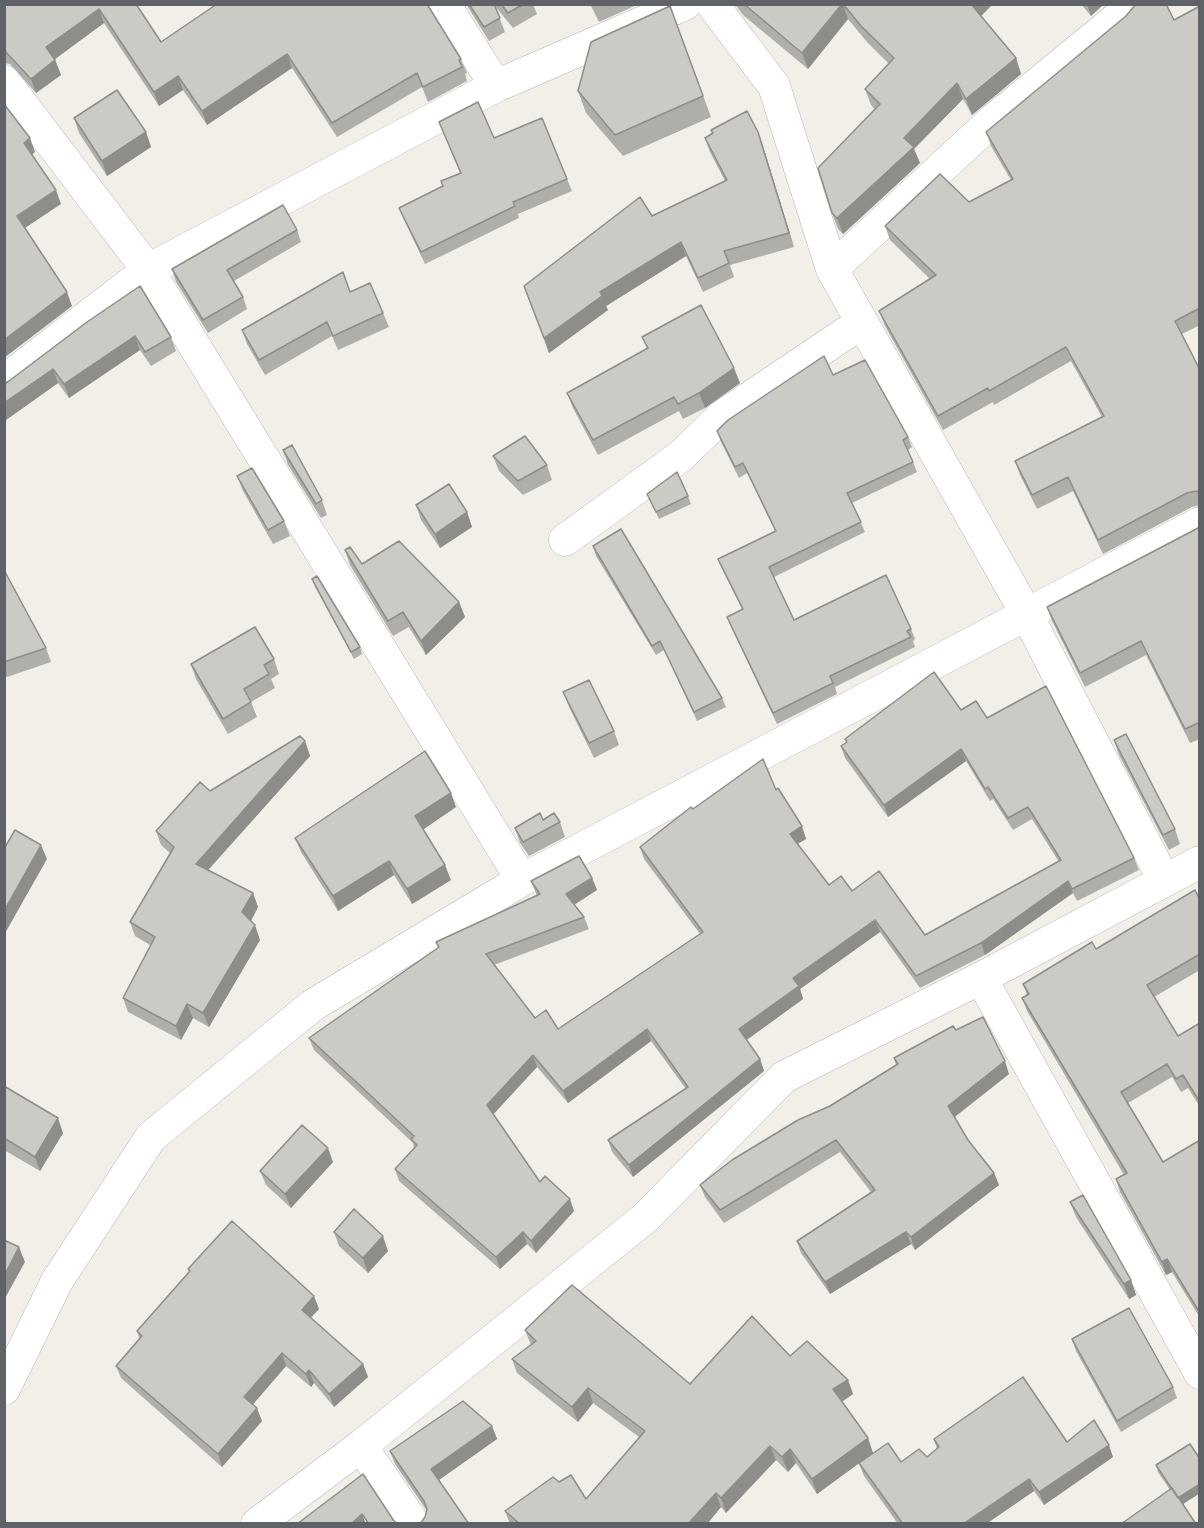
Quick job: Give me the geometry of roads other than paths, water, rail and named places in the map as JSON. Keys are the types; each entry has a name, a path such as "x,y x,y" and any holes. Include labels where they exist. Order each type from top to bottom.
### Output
{"street":[{"path":"444,4 496,86"},
{"path":"4,381 148,270 496,86 685,4"},
{"path":"712,4 774,87 832,269 1026,613 1164,880"},
{"path":"832,269 992,121 1120,16 1130,4"},
{"path":"4,81 148,270 522,880"},
{"path":"565,540 681,456 721,417 861,323"},
{"path":"4,1389 57,1281 151,1137 313,1005 522,880 1200,523"},
{"path":"257,1524 361,1446 645,1218 784,1077 981,978 1200,862"},
{"path":"981,978 1200,1373"},
{"path":"361,1446 414,1524"}]}
